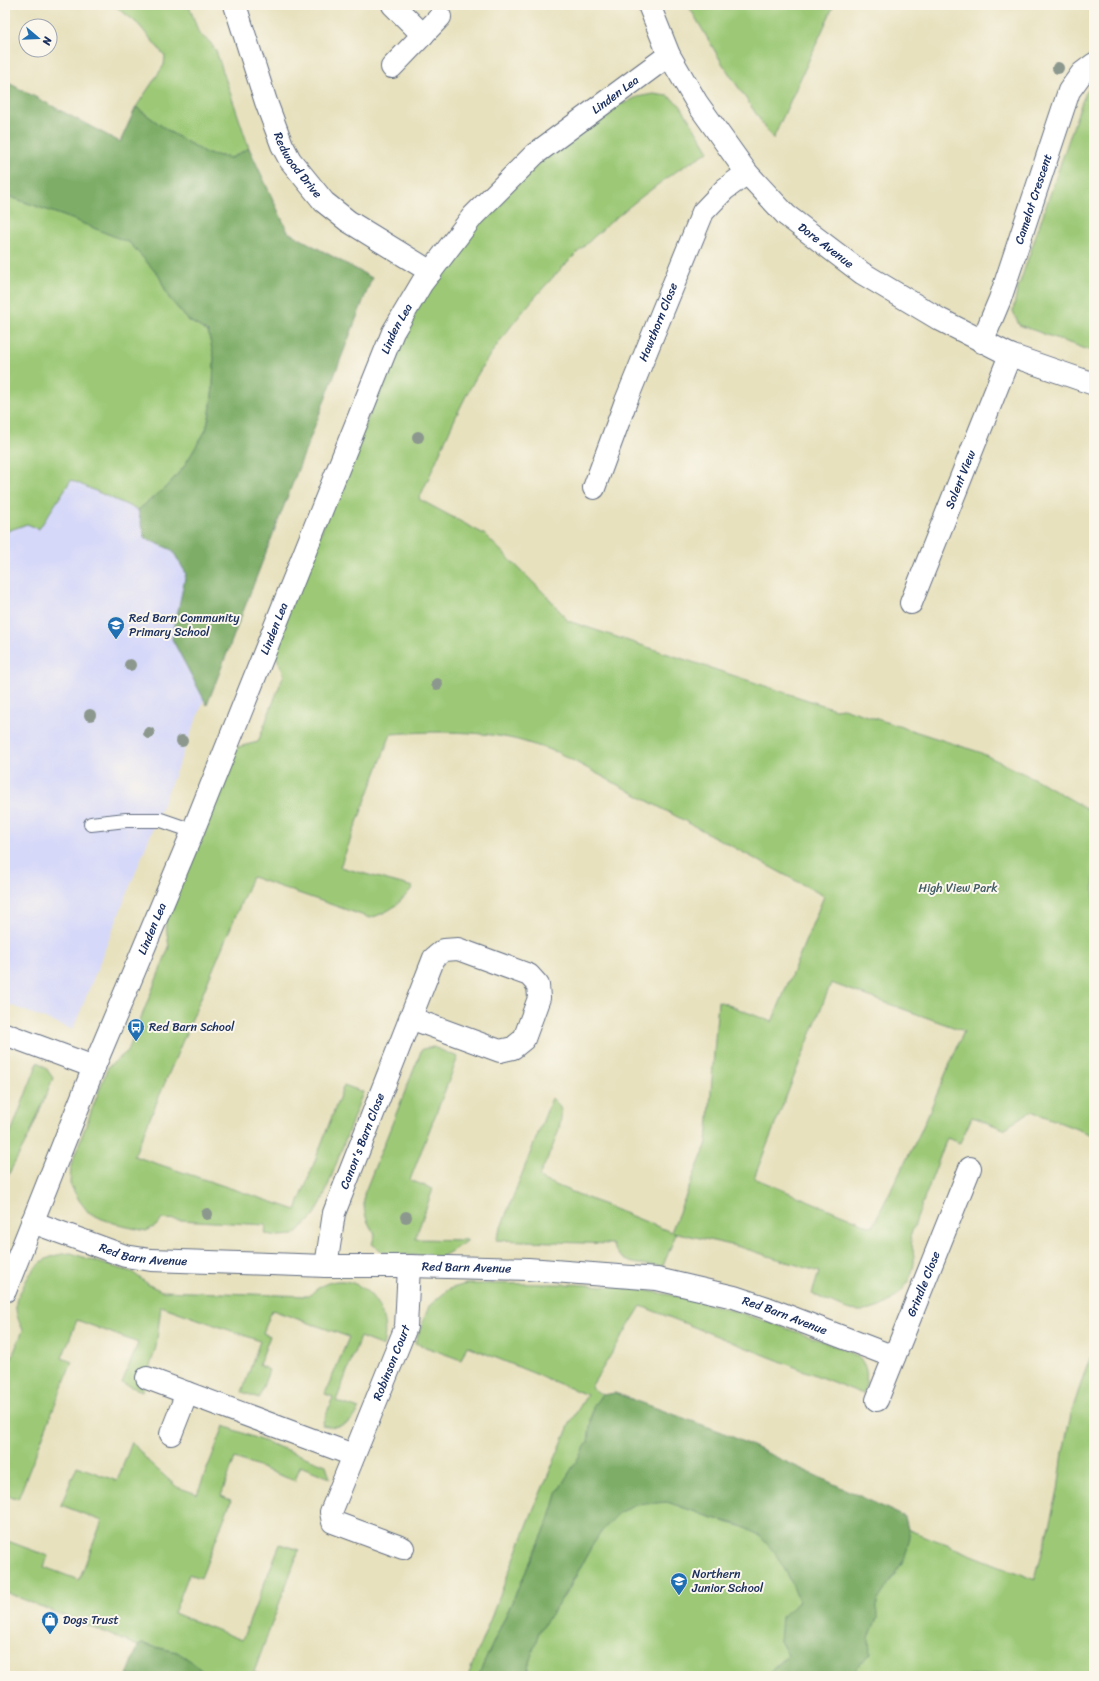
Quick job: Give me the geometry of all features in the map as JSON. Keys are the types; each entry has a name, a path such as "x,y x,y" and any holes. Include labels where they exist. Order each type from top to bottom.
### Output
{"street":[{"name":"Redwood Drive","path":"235,5 266,102 282,145 290,160 324,202 348,221 431,272"},
{"path":"393,5 423,35"},
{"name":"Dore Avenue","path":"649,5 669,55 697,103 747,173 786,215 862,273 939,319 1010,356 1094,384"},
{"path":"392,67 440,17"},
{"name":"Linden Lea","path":"5,1291 94,1067 193,831 393,332 422,283 473,216 535,154 669,55"},
{"name":"Camelot Crescent","path":"982,342 1000,299 1069,91 1082,73 1094,64"},
{"name":"Hawthorn Close","path":"594,488 626,401 703,212 725,189 747,173"},
{"name":"Solent View","path":"911,603 1010,356"},
{"name":"Canon's Barn Close","path":"326,1266 334,1213 410,1018 434,958 444,950 458,949 529,975 538,985 539,998 524,1039 513,1048 500,1051 410,1018"},
{"path":"5,1034 94,1067"},
{"name":"Grindle Close","path":"877,1400 970,1168"},
{"name":"Red Barn Avenue","path":"32,1222 125,1256 151,1260 326,1266 409,1266 528,1269 657,1279 734,1297 767,1308 894,1357"},
{"name":"Robinson Court","path":"403,1548 333,1522 331,1512 406,1327 409,1266"},
{"path":"147,1378 354,1455"},
{"path":"171,1434 187,1394"}],"lane":[{"path":"91,824 126,820 161,820 193,831"}],"shaded area":[{"name":"Red Barn Community Primary School","path":"5,81 372,278 73,1030 5,1003"}],"green space":[{"path":"114,5 189,5 199,34 210,42 216,51 249,148 231,158 206,153 170,132 136,107 164,65 165,56 138,24"},
{"path":"688,5 834,5 773,139 722,63"},
{"path":"5,81 120,142 136,107 170,132 206,153 231,158 249,148 288,232 372,278 207,705 172,639 186,573 172,550 145,538 138,510 166,487 183,468 206,430 210,413 213,387 214,357 208,332 188,320 169,298 159,276 130,243 72,219 5,195"},
{"path":"1094,83 1094,352 1019,325 1013,311 1017,291 1080,107 1085,94"},
{"name":"High View Park","path":"653,94 668,96 680,105 709,151 662,181 632,204 564,266 522,312 503,336 476,377 458,411 419,499 484,534 549,598 568,621 835,709 843,708 979,752 1037,780 1094,813 1094,1136 1031,1111 1004,1129 972,1117 960,1143 947,1138 910,1237 914,1260 910,1278 905,1286 890,1301 872,1310 861,1311 846,1309 812,1294 819,1272 740,1247 673,1232 676,1234 663,1266 627,1261 621,1257 612,1244 496,1240 552,1098 560,1107 561,1119 557,1136 539,1177 543,1180 671,1232 707,1143 718,1001 772,1022 824,896 557,752 509,738 476,733 424,732 391,734 340,867 413,887 394,907 384,913 370,918 252,877 134,1156 296,1210 344,1085 363,1092 323,1199 314,1216 294,1235 279,1236 265,1234 266,1225 162,1219 156,1226 146,1231 123,1226 102,1219 88,1212 79,1200 70,1184 71,1165 108,1067 128,1051 169,947 165,920 234,748 258,742 284,674 273,649 407,323 464,239 534,166 618,100 623,104 637,97","holes":["831,983 964,1031 921,1131 872,1227 754,1178"]},
{"path":"5,195 72,219 130,243 159,276 169,298 188,320 208,332 214,357 213,387 210,413 206,430 183,468 166,487 138,510 71,480 39,529 27,524 5,532"},
{"path":"433,1047 458,1057 410,1180 433,1189 415,1239 468,1240 441,1257 392,1254 383,1252 372,1244 375,1234 365,1215 364,1194 422,1049"},
{"path":"38,1062 46,1068 53,1078 29,1136 5,1181 5,1148"},
{"path":"71,1253 132,1272 149,1285 162,1291 309,1296 323,1285 337,1281 351,1282 364,1289 374,1299 381,1313 385,1329 383,1346 360,1337 336,1401 359,1409 353,1419 349,1422 339,1426 322,1425 333,1397 325,1394 349,1337 272,1310 263,1333 270,1336 259,1365 269,1370 259,1398 242,1392 260,1341 161,1306 156,1347 142,1391 122,1383 138,1343 77,1320 62,1358 72,1362 18,1499 8,1495 5,1502 5,1374 23,1330 17,1314 17,1299 30,1274 40,1263 54,1256"},
{"path":"466,1284 594,1285 658,1292 722,1308 764,1320 826,1342 857,1356 864,1364 866,1372 866,1381 863,1394 641,1306 591,1387 602,1395 593,1406 588,1442 558,1491 549,1521 478,1676 468,1676 534,1508 571,1421 587,1395 467,1346 461,1360 415,1343 429,1306 449,1289"},
{"path":"1094,1352 1094,1676 804,1676 874,1516 1035,1580 1058,1490 1063,1452 1071,1414 1086,1368"},
{"path":"615,1393 722,1432 905,1517 910,1537 905,1558 877,1602 877,1618 869,1638 870,1653 855,1671 855,1676 766,1676 788,1655 780,1641 782,1617 799,1601 789,1577 775,1553 759,1535 739,1525 716,1519 667,1502 636,1505 620,1512 602,1531 568,1589 539,1632 529,1663 527,1676 478,1676 549,1521 558,1491 588,1442 593,1406 602,1395"},
{"path":"224,1426 326,1465 330,1478 300,1466 295,1481 235,1458 221,1496 231,1500 201,1578 189,1574 174,1613 242,1640 280,1544 299,1550 254,1672 264,1676 208,1676 177,1652 142,1644 138,1646 5,1592 5,1540 48,1556 44,1567 79,1580 102,1521 61,1505 77,1466 117,1481 132,1442 149,1462 177,1487 197,1494"},
{"path":"667,1502 749,1529 766,1541 788,1574 799,1601 780,1641 788,1655 766,1676 527,1676 533,1648 542,1626 569,1589 603,1528 619,1512 630,1506"},
{"path":"142,1644 177,1652 191,1661 208,1676 127,1676 138,1646"}],"place":[{"name":"Red Barn Community Primary School","path":"116,640"},
{"name":"Red Barn School","path":"136,1042"},
{"name":"Northern Junior School","path":"679,1596"},
{"name":"Dogs Trust","path":"50,1635"}]}
